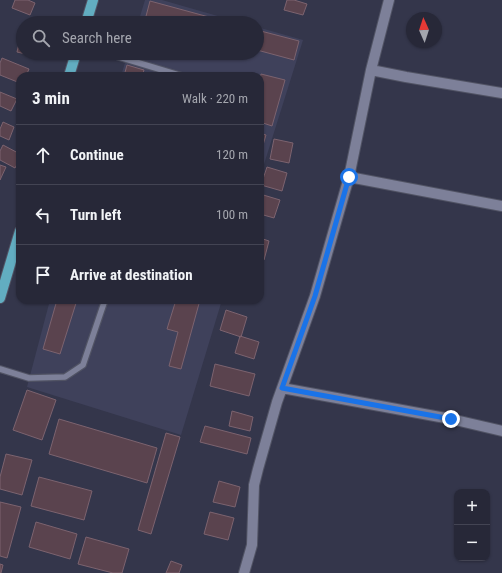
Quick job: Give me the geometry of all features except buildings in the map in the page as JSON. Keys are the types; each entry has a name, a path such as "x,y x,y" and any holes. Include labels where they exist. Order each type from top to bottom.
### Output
{"main road":[{"path":"88,16 93,0"},
{"path":"70,72 74,60"},
{"path":"0,298 16,244"}],"street":[{"path":"244,573 252,545 254,485 282,388 315,296 349,177 371,70 389,0"},
{"path":"371,70 502,93"},
{"path":"349,177 502,206"},
{"path":"282,388 451,419 502,431"}],"lane":[{"path":"129,60 169,72"},
{"path":"0,369 29,378 65,377 83,365 103,304"}],"shaded area":[{"path":"145,0 162,0 218,16 140,16"},
{"path":"264,29 303,40 264,164 264,72 122,72 126,60 264,60"},
{"path":"49,304 221,304 181,435 27,387"}],"route":[{"path":"349,177 315,296 291,359 282,388 451,419"}]}
